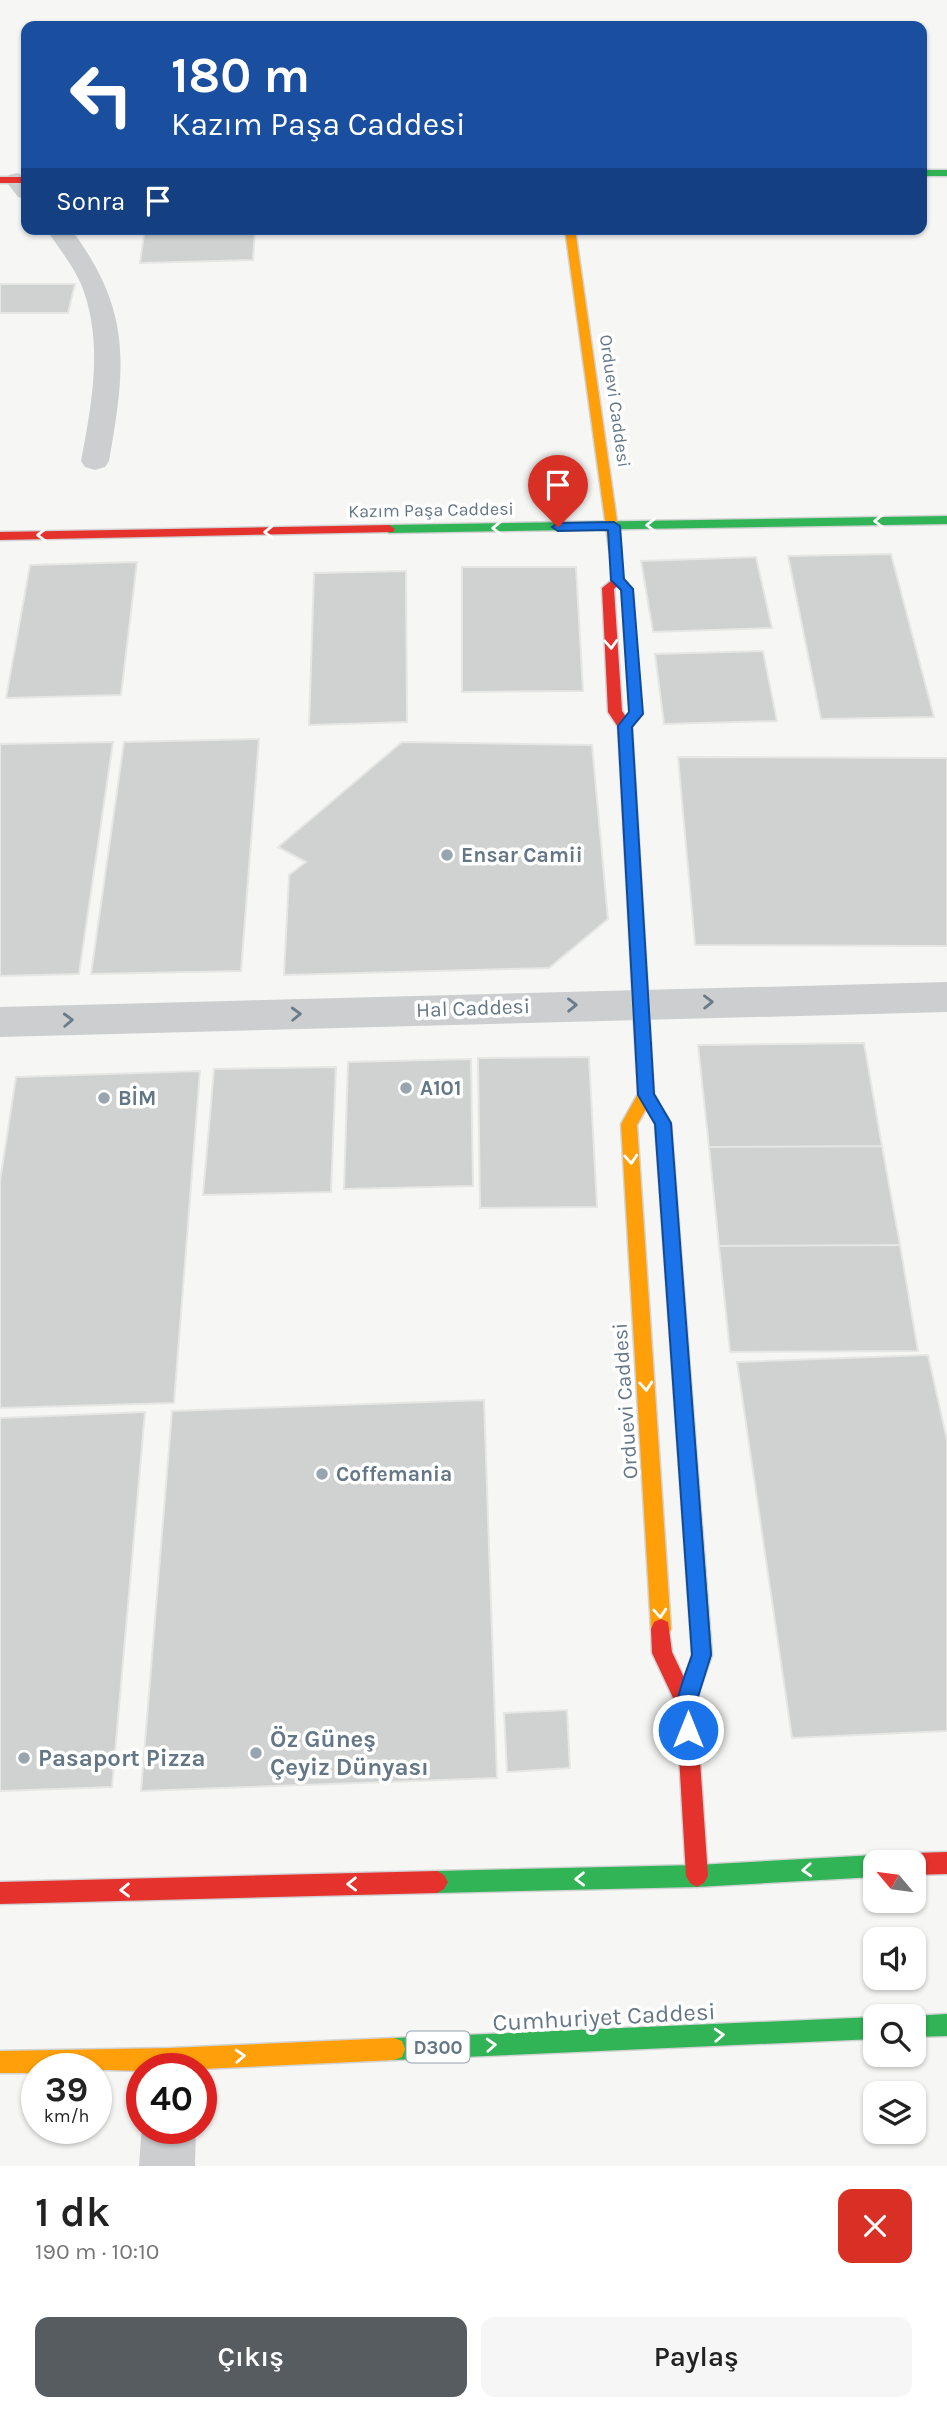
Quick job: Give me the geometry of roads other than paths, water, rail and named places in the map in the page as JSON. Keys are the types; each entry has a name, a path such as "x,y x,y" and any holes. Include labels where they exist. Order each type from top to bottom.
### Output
{"main road":[{"path":"927,173 947,173"},
{"name":"Orduevi Caddesi","path":"571,235 622,585 608,588 615,712 630,720 640,1004 646,1095 663,1123 702,1655 685,1703"},
{"name":"Kazım Paşa Caddesi","path":"0,536 947,520"},
{"name":"Orduevi Caddesi","path":"646,1095 629,1124 662,1653 685,1703 697,1876"},
{"path":"926,1864 947,1863"},
{"path":"0,1894 697,1876 863,1867"},
{"path":"926,2026 947,2025"},
{"name":"Cumhuriyet Caddesi","path":"217,2062 863,2029"},
{"name":"Cumhuriyet Caddesi","path":"0,2062 126,2063"}],"street":[{"path":"62,235 93,279 105,320 108,363 106,401 95,460"},
{"name":"Hal Caddesi","path":"0,1022 947,997"},
{"path":"167,2166 168,2144"}],"place":[{"name":"Ensar Camii","path":"447,855"},
{"name":"A101","path":"406,1088"},
{"name":"BİM","path":"104,1098"},
{"name":"Coffemania","path":"322,1474"},
{"name":"Öz Güneş Çeyiz Dünyası","path":"256,1753"},
{"name":"Pasaport Pizza","path":"24,1758"}]}
